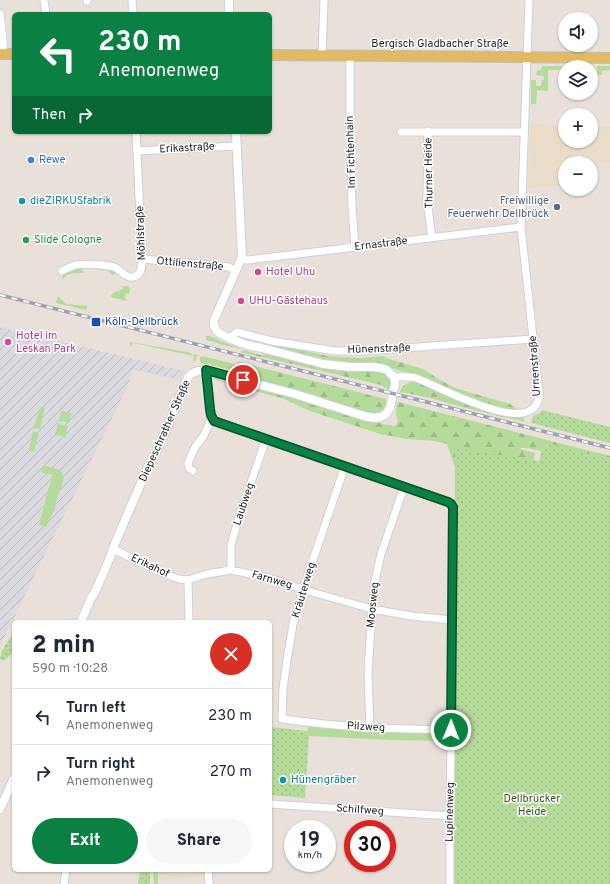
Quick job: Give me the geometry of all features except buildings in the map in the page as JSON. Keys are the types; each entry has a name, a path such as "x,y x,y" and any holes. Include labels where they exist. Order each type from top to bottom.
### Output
{"main road":[{"path":"1,54 12,54"},
{"name":"Bergisch Gladbacher Straße","path":"272,55 610,58"}],"street":[{"path":"44,0 46,12"},
{"path":"132,0 133,12"},
{"path":"228,0 229,12"},
{"path":"322,56 324,0"},
{"name":"Urnenstraße","path":"236,271 214,320 214,326 217,331 231,339 323,364 381,368 387,370 394,377 406,376 415,378 463,400 505,412 516,414 531,410 538,402 539,398 521,227 529,0"},
{"path":"0,14 3,40 1,54"},
{"name":"Im Fichtenhain","path":"350,56 352,208 355,248"},
{"name":"Thurner Heide","path":"401,132 524,132"},
{"name":"Thurner Heide","path":"428,132 428,199 432,238"},
{"name":"Möhlstraße","path":"62,271 82,264 111,267 120,270 132,278 136,277 140,273 142,259 136,134"},
{"path":"236,134 242,253 236,271"},
{"name":"Erikastraße","path":"137,151 236,146"},
{"name":"Ernastraße","path":"241,259 248,260 355,248 521,227"},
{"name":"Ottilienstraße","path":"142,259 229,267 236,271"},
{"name":"Hünenstraße","path":"231,339 237,332 272,341 336,351 362,352 533,339"},
{"name":"Diepeschrather Straße","path":"82,620 188,377 199,370 206,370"},
{"path":"193,471 189,468 188,463 195,447 203,438 212,418 206,370 295,394 374,418 381,417 386,414 390,408 395,384 394,377"},
{"path":"212,418 217,422 451,504 453,507 452,620"},
{"name":"Laubweg","path":"231,570 231,545 266,439"},
{"name":"Kräuterweg","path":"282,719 283,689 293,624 303,589 345,466"},
{"name":"Moosweg","path":"370,728 368,672 375,581 381,554 404,487"},
{"name":"Erikahof","path":"113,549 165,574 180,580 188,580"},
{"path":"189,620 188,580 207,574 231,570"},
{"name":"Farnweg","path":"231,570 269,578 372,609 411,616 452,620"},
{"name":"Pilzweg","path":"282,719 370,728 451,730 452,620"},
{"name":"Lupinenweg","path":"450,884 451,740"},
{"path":"0,809 12,782"},
{"name":"Schilfweg","path":"272,804 450,816"},
{"path":"64,884 66,872"},
{"path":"208,872 209,884"}],"shaded area":[{"path":"530,124 558,125 558,148 598,148 598,126 610,127 610,162 598,162 598,156 558,156 558,186 528,188"},
{"path":"0,327 184,371 180,380 132,369 129,383 0,646"},
{"path":"158,872 203,872 204,876 158,880"}],"green space":[{"path":"542,66 558,66 558,70 548,70 548,91 537,90 536,104 531,104 531,80 536,80 536,86 541,86 544,76 536,75 537,71 541,70"},
{"path":"598,66 610,66 610,70 602,71 602,75 598,75"},
{"path":"83,267 109,269 117,273 112,275 107,270 81,268 84,273 69,274 62,280 63,275"},
{"path":"122,286 128,286 130,288 129,294 126,293 125,299 127,301 111,297 111,295 117,291 119,292 123,288"},
{"path":"58,296 66,304 87,306 86,310 56,303"},
{"path":"206,336 210,336 240,349 206,340"},
{"path":"130,342 187,352 194,355 197,354 196,360 193,361 194,356 133,343 131,347"},
{"path":"273,345 328,356 362,358 383,356 423,369 455,388 510,404 517,409 515,411 489,406 465,398 412,373 400,371 379,363 345,364 321,361 283,350"},
{"path":"244,350 260,355 271,355 334,370 381,372 389,378 389,390 381,385 240,352"},
{"path":"202,356 234,364 240,372 208,363 208,365 202,363 200,361 200,357"},
{"path":"238,362 386,399 385,406 383,410 377,413 365,412 315,395 252,378 244,373"},
{"path":"214,377 302,398 368,421 395,426 398,422 396,407 398,402 610,456 610,464 526,448 520,449 535,453 497,633 456,493 456,470 447,444 380,434 310,411 284,399 213,379"},
{"path":"413,382 419,382 469,405 487,411 524,418 524,421 531,423 400,392 405,385"},
{"path":"40,407 45,408 40,429 34,428"},
{"path":"542,410 610,427 610,443 531,423 533,416 540,413"},
{"path":"61,411 71,413 69,423 59,421"},
{"path":"58,423 68,426 65,438 55,435"},
{"path":"33,431 39,433 34,452 29,450"},
{"name":"Dellbrücker Heide","path":"544,442 610,460 610,884 453,884 455,448 539,461"},
{"path":"43,465 60,470 63,479 55,509 46,527 39,525 52,475 41,472"},
{"path":"12,634 12,654 4,661 0,659 2,651"},
{"path":"309,725 440,733 444,737 444,741 309,736 307,731"},
{"path":"272,727 307,731 309,736 305,798 272,795"},
{"path":"140,872 150,872 150,884 138,884"},
{"path":"153,872 158,872 158,884 154,884"}],"railway":[{"path":"0,295 610,448"}],"place":[{"name":"Rewe","path":"31,160"},
{"name":"dieZIRKUSfabrik","path":"22,201"},
{"name":"Freiwillige Feuerwehr Dellbrück","path":"557,207"},
{"name":"Slide Cologne","path":"26,240"},
{"name":"Hotel Uhu","path":"258,272"},
{"name":"UHU-Gästehaus","path":"241,301"},
{"name":"Köln-Dellbrück","path":"96,322"},
{"name":"Hotel im Leskan Park","path":"8,342"},
{"name":"Hünengräber","path":"283,780"}],"route":[{"path":"243,380 206,370 210,409 214,421 448,502 453,507 451,730"}]}
